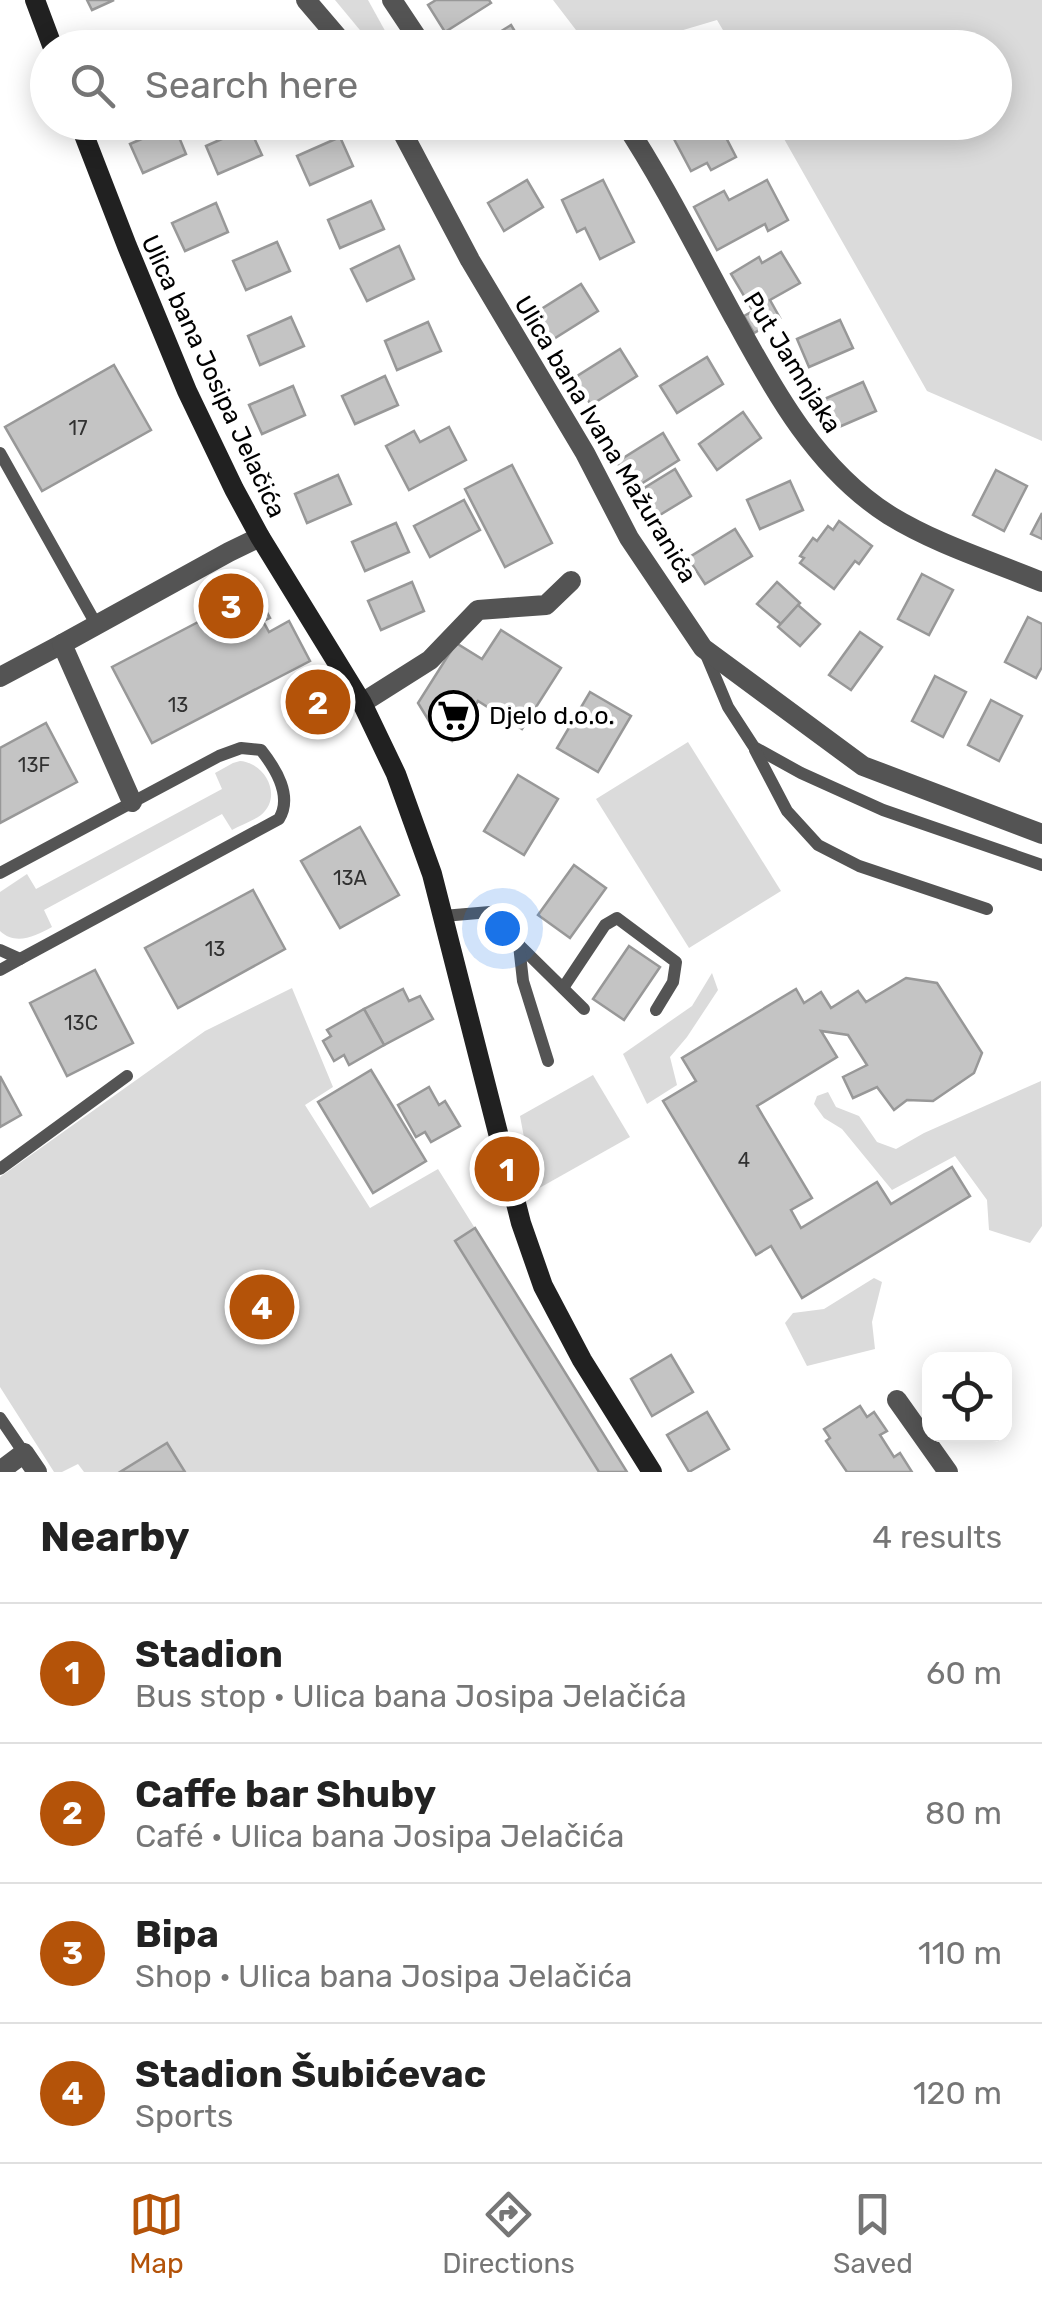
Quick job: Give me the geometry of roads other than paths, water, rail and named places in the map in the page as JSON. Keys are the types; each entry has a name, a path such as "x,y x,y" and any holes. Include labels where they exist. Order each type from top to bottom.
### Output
{"street":[{"path":"35,0 46,30"},
{"path":"306,0 332,30"},
{"path":"392,0 412,30"},
{"name":"Ulica bana Josipa Jelačića","path":"86,140 120,230 234,489 362,703 396,774 432,874 521,1223 544,1286 582,1360 652,1472"},
{"name":"Ulica bana Ivana Mažuranića","path":"407,140 470,260 585,453 629,538 703,648 862,766 1042,834"},
{"name":"Put Jamnjaka","path":"636,140 765,375 816,448 846,480 888,514 925,534 1042,582"},
{"path":"0,677 260,537"},
{"path":"362,703 430,660 478,610 546,605 571,582"},
{"path":"62,644 132,802"},
{"path":"898,1400 948,1472"},
{"path":"0,1472 24,1453 37,1472"}],"lane":[{"path":"0,453 96,624"},
{"path":"703,648 728,707 787,811 818,845 860,866 987,909"},
{"path":"754,747 883,810 1042,864"},
{"path":"0,872 218,756 241,748 262,750 274,766 284,791 286,809 279,819 0,970"},
{"path":"443,916 502,910 519,946 524,981 548,1061"},
{"path":"563,988 605,926 617,918 676,962 673,982 656,1010"},
{"path":"519,946 584,1009"},
{"path":"0,950 20,959"},
{"path":"0,1168 127,1076"},
{"path":"0,1418 24,1453"}],"place":[{"name":"Bipa","path":"231,606"},
{"name":"Caffe bar Shuby","path":"318,702"},
{"name":"Djelo d.o.o.","path":"454,715"},
{"name":"Stadion","path":"507,1169"},
{"name":"Stadion Šubićevac","path":"262,1307"}]}
